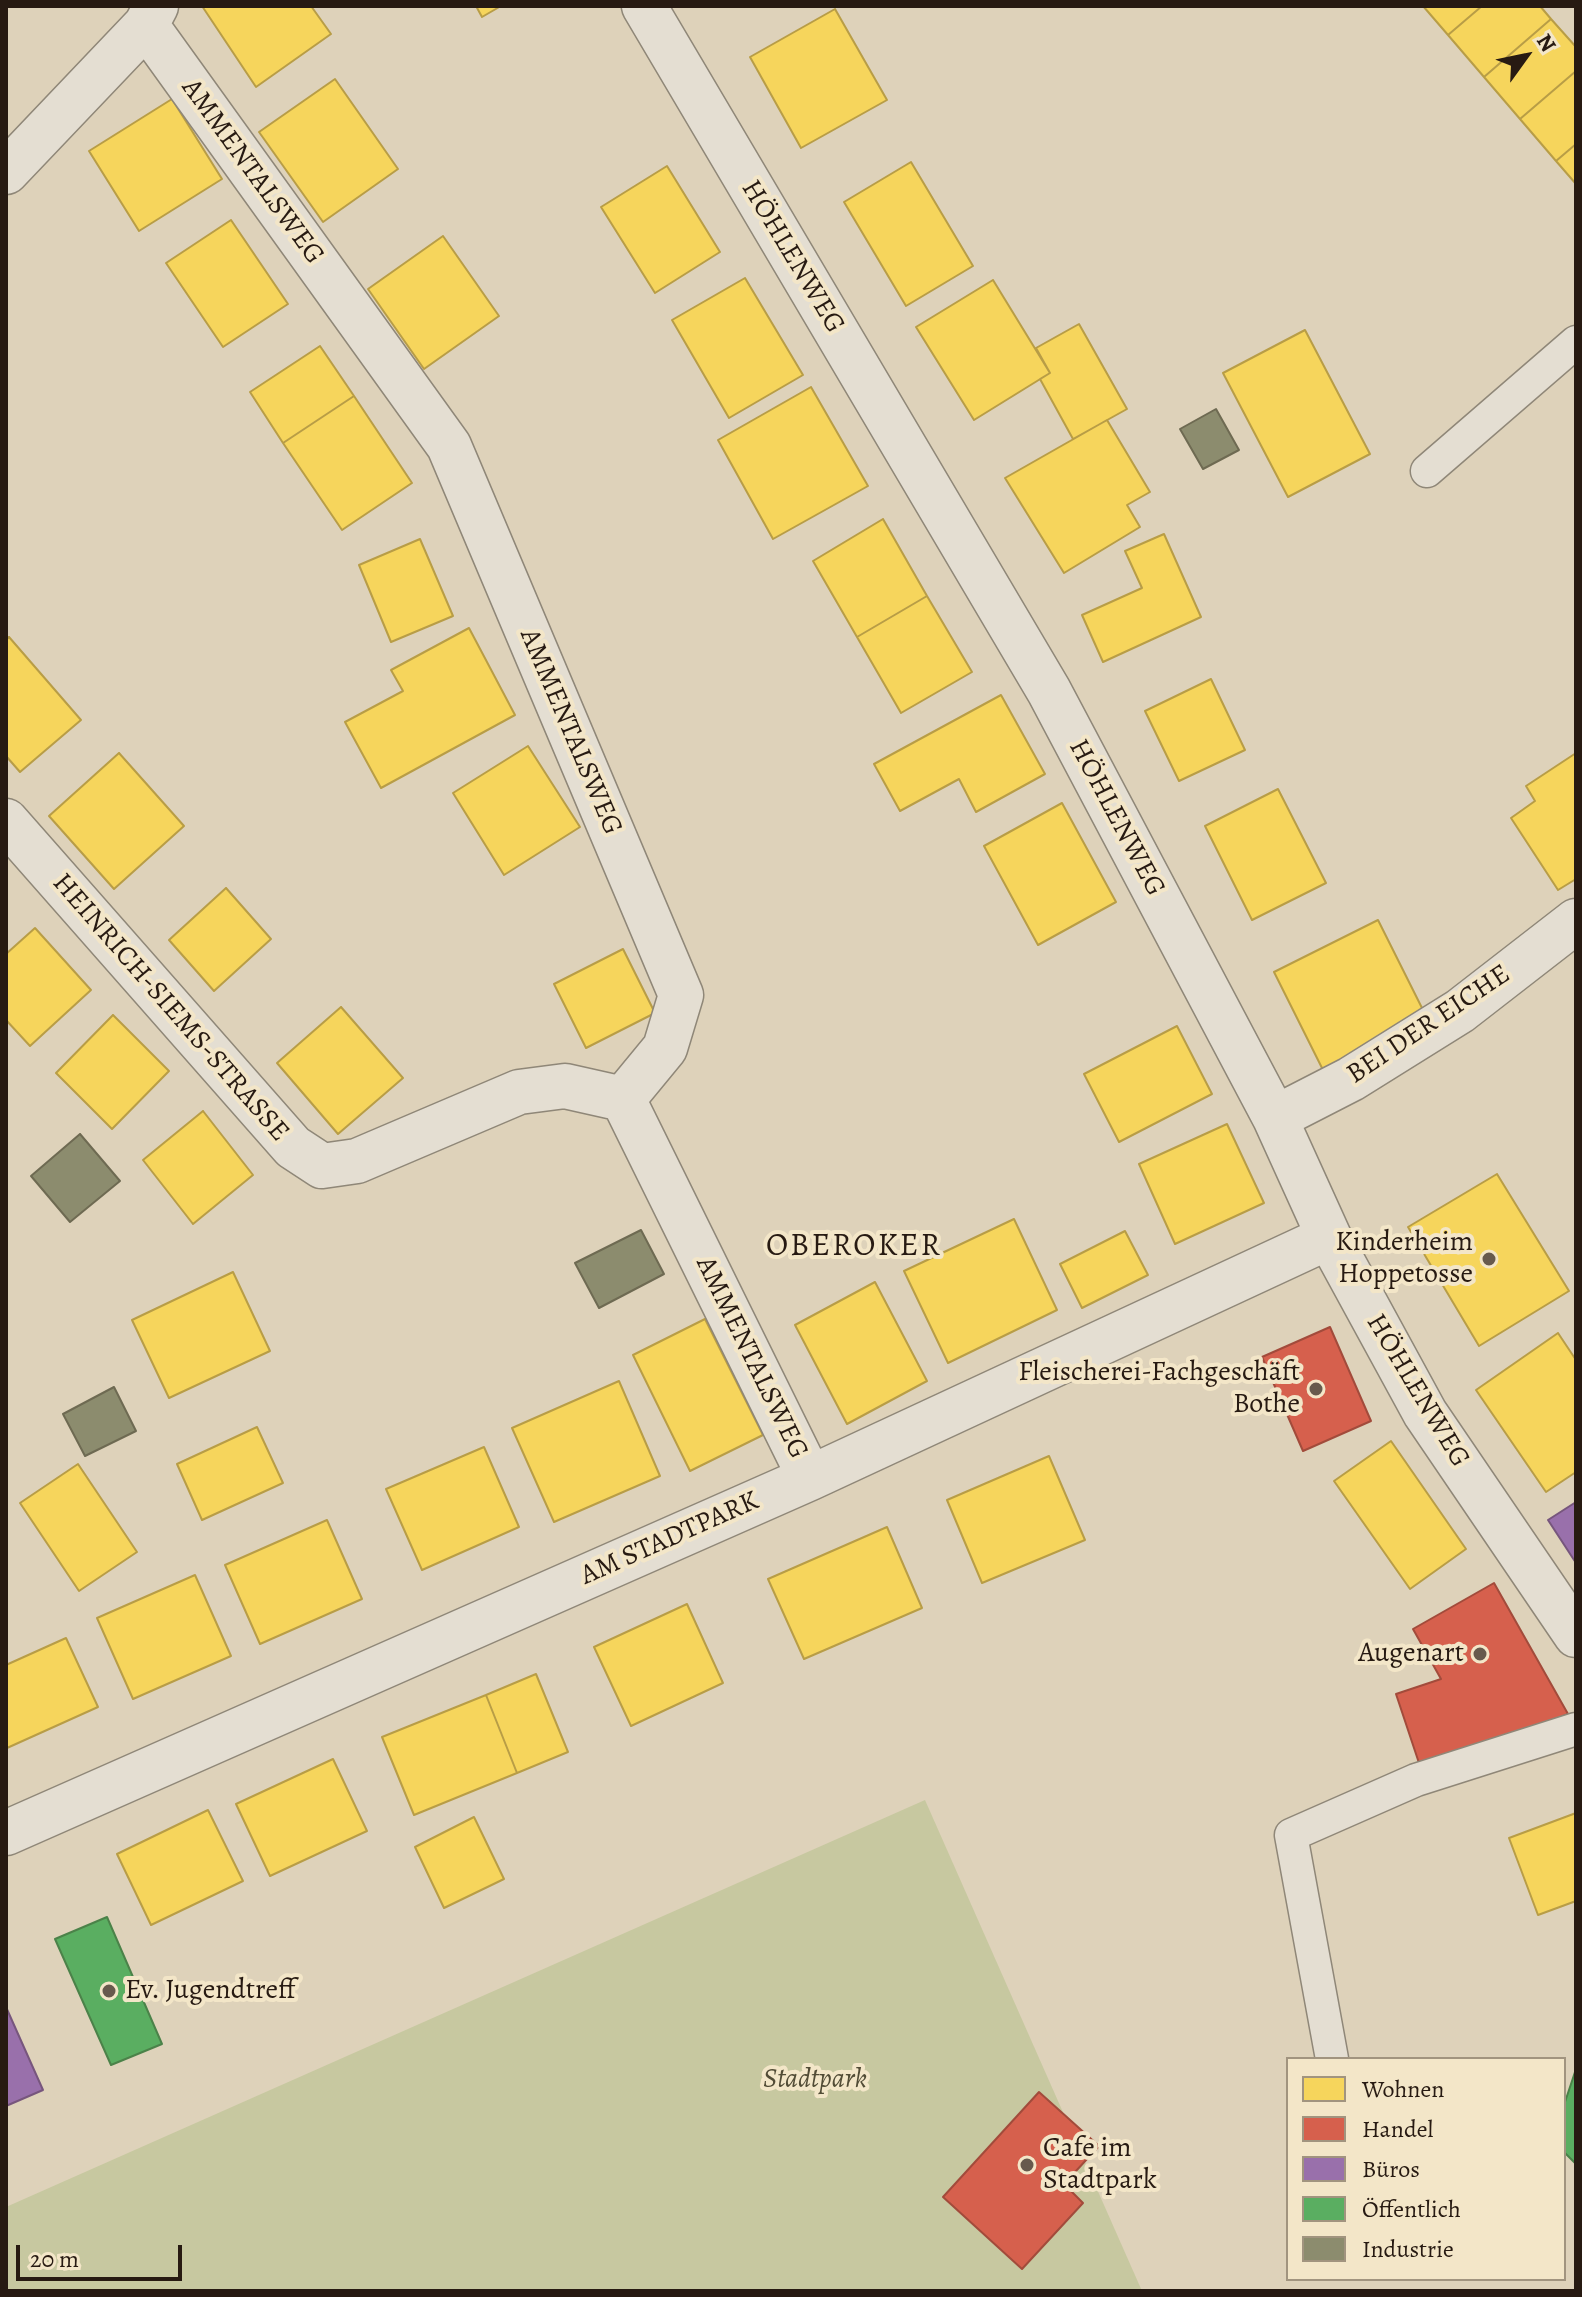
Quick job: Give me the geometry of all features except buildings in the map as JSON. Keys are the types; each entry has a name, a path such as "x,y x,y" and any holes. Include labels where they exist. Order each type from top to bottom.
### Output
{"street":[{"name":"HÖHLENWEG","path":"644,6 1049,691 1275,1118 1329,1237 1425,1413 1576,1635"},
{"name":"AMMENTALSWEG","path":"6,172 151,15 449,446 681,995 665,1048 623,1099 810,1478"},
{"name":"HEINRICH-SIEMS-STRASSE","path":"6,821 293,1147 322,1166 357,1161 519,1092 565,1086 623,1099"},
{"name":"BEI DER EICHE","path":"1275,1118 1351,1079 1460,1011 1576,921"},
{"name":"AM STADTPARK","path":"6,1833 810,1478 1329,1237"}],"lane":[{"path":"1427,471 1576,342"},
{"path":"1332,2057 1291,1835 1416,1780 1576,1729"}],"green space":[{"name":"Stadtpark","path":"925,1800 1142,2291 6,2291 6,2207"}],"place":[{"name":"Kinderheim Hoppetosse","path":"1489,1259"},
{"name":"Fleischerei-Fachgeschäft Bothe","path":"1316,1389"},
{"name":"Augenart","path":"1480,1654"},
{"name":"Ev. Jugendtreff","path":"109,1991"},
{"name":"Cafe im Stadtpark","path":"1027,2165"}],"district":[{"name":"OBEROKER","path":"854,1247"}]}
